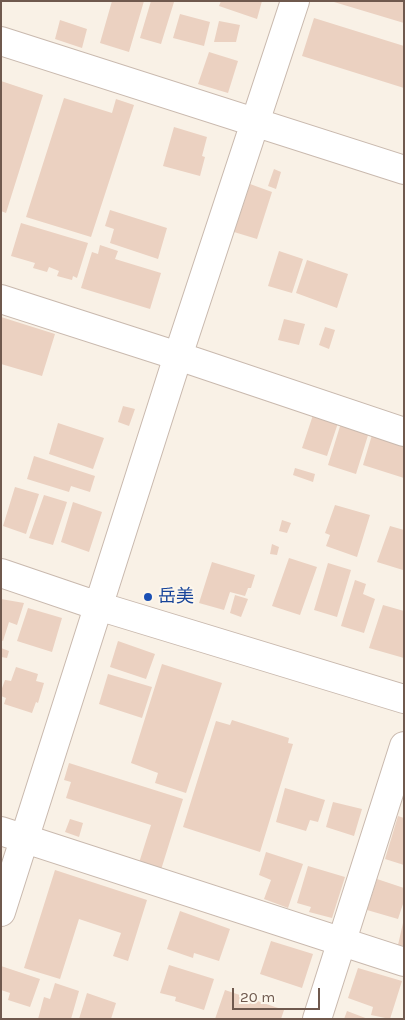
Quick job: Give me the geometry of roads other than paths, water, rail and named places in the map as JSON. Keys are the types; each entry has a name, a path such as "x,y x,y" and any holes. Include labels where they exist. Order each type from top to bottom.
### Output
{"street":[{"path":"1,912 13,834 98,606 295,1"},
{"path":"1,41 256,121 404,170"},
{"path":"1,300 178,356 404,432"},
{"path":"1,573 98,606 404,699"},
{"path":"317,1019 404,746"},
{"path":"13,834 404,962"}],"place":[{"name":"岳美","path":"148,597"}]}
